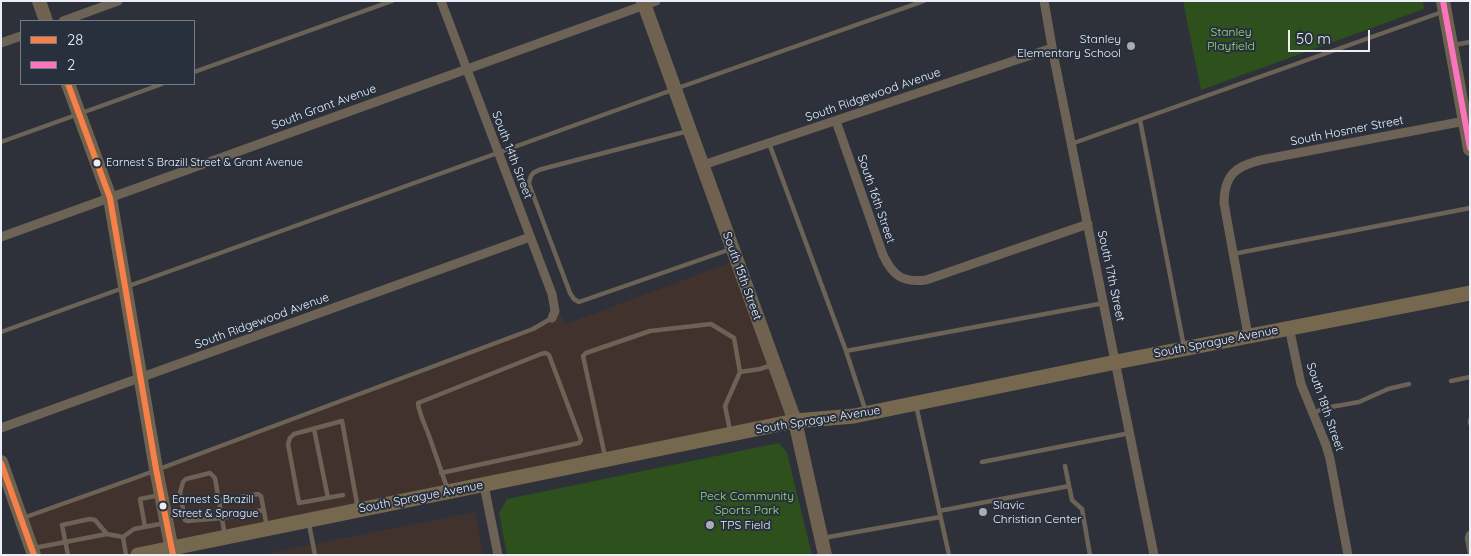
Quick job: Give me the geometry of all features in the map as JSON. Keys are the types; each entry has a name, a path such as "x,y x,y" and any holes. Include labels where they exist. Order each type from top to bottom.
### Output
{"main road":[{"name":"South Sprague Avenue","path":"138,555 172,551 267,528 795,421 866,413 1248,335 1470,293"}],"street":[{"path":"39,1 46,20"},
{"path":"66,20 118,1"},
{"name":"South 14th Street","path":"441,1 554,300 555,311 552,318"},
{"name":"South 17th Street","path":"1044,1 1154,555"},
{"name":"South Grant Avenue","path":"1,237 648,3"},
{"name":"South 15th Street","path":"648,3 675,89 795,421 825,555"},
{"path":"1444,6 1467,121 1470,149"},
{"path":"1,43 20,36"},
{"name":"South Ridgewood Avenue","path":"703,166 1052,48"},
{"path":"68,85 110,198 156,469 172,551"},
{"name":"South 16th Street","path":"836,121 883,256 891,269 903,280 926,280 1088,224"},
{"name":"South Hosmer Street","path":"1233,254 1224,193 1228,179 1243,166 1261,160 1467,121"},
{"name":"South Ridgewood Avenue","path":"1,428 530,238"},
{"path":"1233,254 1248,335"},
{"name":"South 18th Street","path":"1289,327 1301,384 1330,459 1348,555"},
{"path":"1,462 33,552"},
{"path":"484,485 498,555"}],"lane":[{"path":"195,72 392,1"},
{"path":"1,332 497,152 924,1"},
{"path":"1071,144 1444,6"},
{"path":"1451,46 1470,42"},
{"path":"1,142 159,85"},
{"path":"1140,120 1184,348"},
{"path":"690,130 542,168 533,172 529,184 570,293 574,300 579,302 733,248"},
{"path":"769,143 846,351 866,413"},
{"path":"1233,254 1470,208"},
{"path":"846,351 1104,303"},
{"path":"22,519 532,329 552,318"},
{"path":"606,460 583,356 586,353 650,331 711,324 734,338 740,372 725,406 730,434"},
{"path":"441,472 579,443 581,440 549,355 546,353 541,354 420,400 418,403 441,472 448,492"},
{"path":"740,372 760,369 774,364"},
{"path":"1450,381 1470,377"},
{"path":"1313,413 1325,408 1359,402 1388,389 1409,384"},
{"path":"916,403 949,555"},
{"path":"343,495 299,503 288,444 294,434 342,421 358,510"},
{"path":"314,429 328,498"},
{"path":"982,462 1130,433"},
{"path":"1066,466 1072,500 1082,509 1090,555"},
{"path":"226,537 222,518 215,478 210,473 183,482 180,493 187,522 222,518 264,510"},
{"path":"939,511 1069,486"},
{"path":"219,501 258,494 261,496 267,528"},
{"path":"144,527 140,499 161,495"},
{"path":"821,538 940,517"},
{"path":"68,555 62,525 90,518 95,520 107,534"},
{"path":"308,520 316,555"},
{"path":"33,552 66,541 107,534 123,537 134,529 166,523"},
{"path":"1470,533 1467,538 1470,554"},
{"path":"123,537 126,555"}],"shaded area":[{"path":"737,260 795,421 138,555 34,555 21,516 156,469 547,322 555,306 566,324"},
{"path":"475,512 483,555 258,555"}],"green space":[{"name":"Stanley Playfield","path":"1183,1 1423,1 1424,9 1201,90"},
{"name":"Peck Community Sports Park","path":"779,443 787,453 812,555 507,555 499,513 507,499"}],"transit line":[{"name":"2","path":"1443,1 1470,148"},
{"name":"28","path":"68,85 110,198 156,469 173,555"},
{"name":"28","path":"1,463 34,555"}],"place":[{"name":"Stanley Elementary School","path":"1131,46"},
{"name":"Earnest S Brazill Street & Grant Avenue","path":"97,163"},
{"name":"Earnest S Brazill Street & Sprague","path":"163,506"},
{"name":"Slavic Christian Center","path":"983,512"},
{"name":"TPS Field","path":"710,525"}]}
